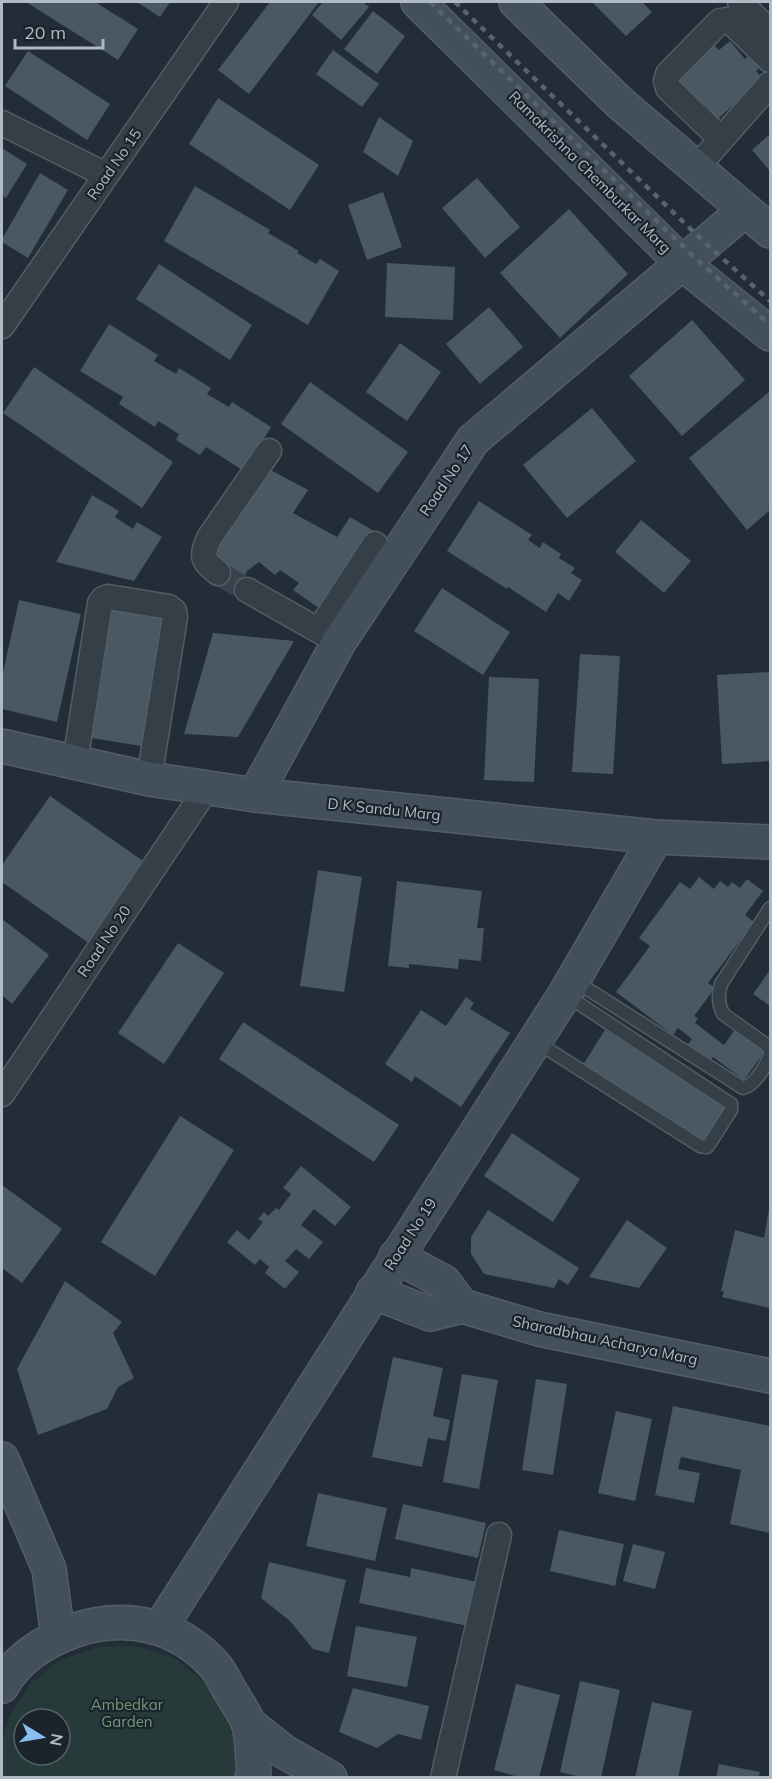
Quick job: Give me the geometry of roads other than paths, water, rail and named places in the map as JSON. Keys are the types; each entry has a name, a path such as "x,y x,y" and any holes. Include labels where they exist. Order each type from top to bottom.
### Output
{"main road":[{"name":"Ramakrishna Chemburkar Marg","path":"418,2 683,264 771,334"},
{"path":"516,2 620,103 771,231"},
{"name":"Road No 17","path":"255,795 329,636 359,590 473,440 745,210"},
{"name":"D K Sandu Marg","path":"2,746 149,779 255,795 656,837 771,842"},
{"name":"Road No 19","path":"160,1628 569,987 656,837"},
{"path":"373,1292 430,1314 462,1306 444,1282 396,1256"},
{"name":"Sharadbhau Acharya Marg","path":"462,1306 539,1329 771,1376"},
{"path":"2,1459 49,1569 58,1636"},
{"path":"3,1681 29,1654 58,1636 84,1627 137,1623 160,1628 182,1638 216,1667 248,1723 283,1751 330,1778"},
{"path":"248,1723 254,1772 252,1778"}],"street":[{"name":"Road No 15","path":"2,326 226,2"},
{"path":"740,2 771,32"},
{"path":"721,139 668,88 666,81 668,74 720,21 727,20 732,22 771,60"},
{"path":"696,168 771,84"},
{"path":"2,123 106,175"},
{"path":"218,573 206,563 203,556 204,549 209,538 269,452"},
{"path":"359,590 375,544"},
{"path":"247,590 329,636"},
{"path":"75,762 100,603 108,597 170,607 175,616 149,779"},
{"name":"Road No 20","path":"2,1094 207,788"},
{"path":"443,1778 499,1535"}],"lane":[{"path":"569,987 742,1088 751,1084 768,1061 771,1052 723,1014 718,994 721,984 771,908"},
{"path":"535,1040 700,1146 707,1147 710,1143 731,1110 731,1104 569,987"}],"tunnel":[{"path":"218,573 247,590"}],"railway":[{"path":"430,2 691,254 770,325"},
{"path":"455,2 703,241 770,301"}],"park label":[{"name":"Ambedkar Garden","path":"127,1712"}]}
